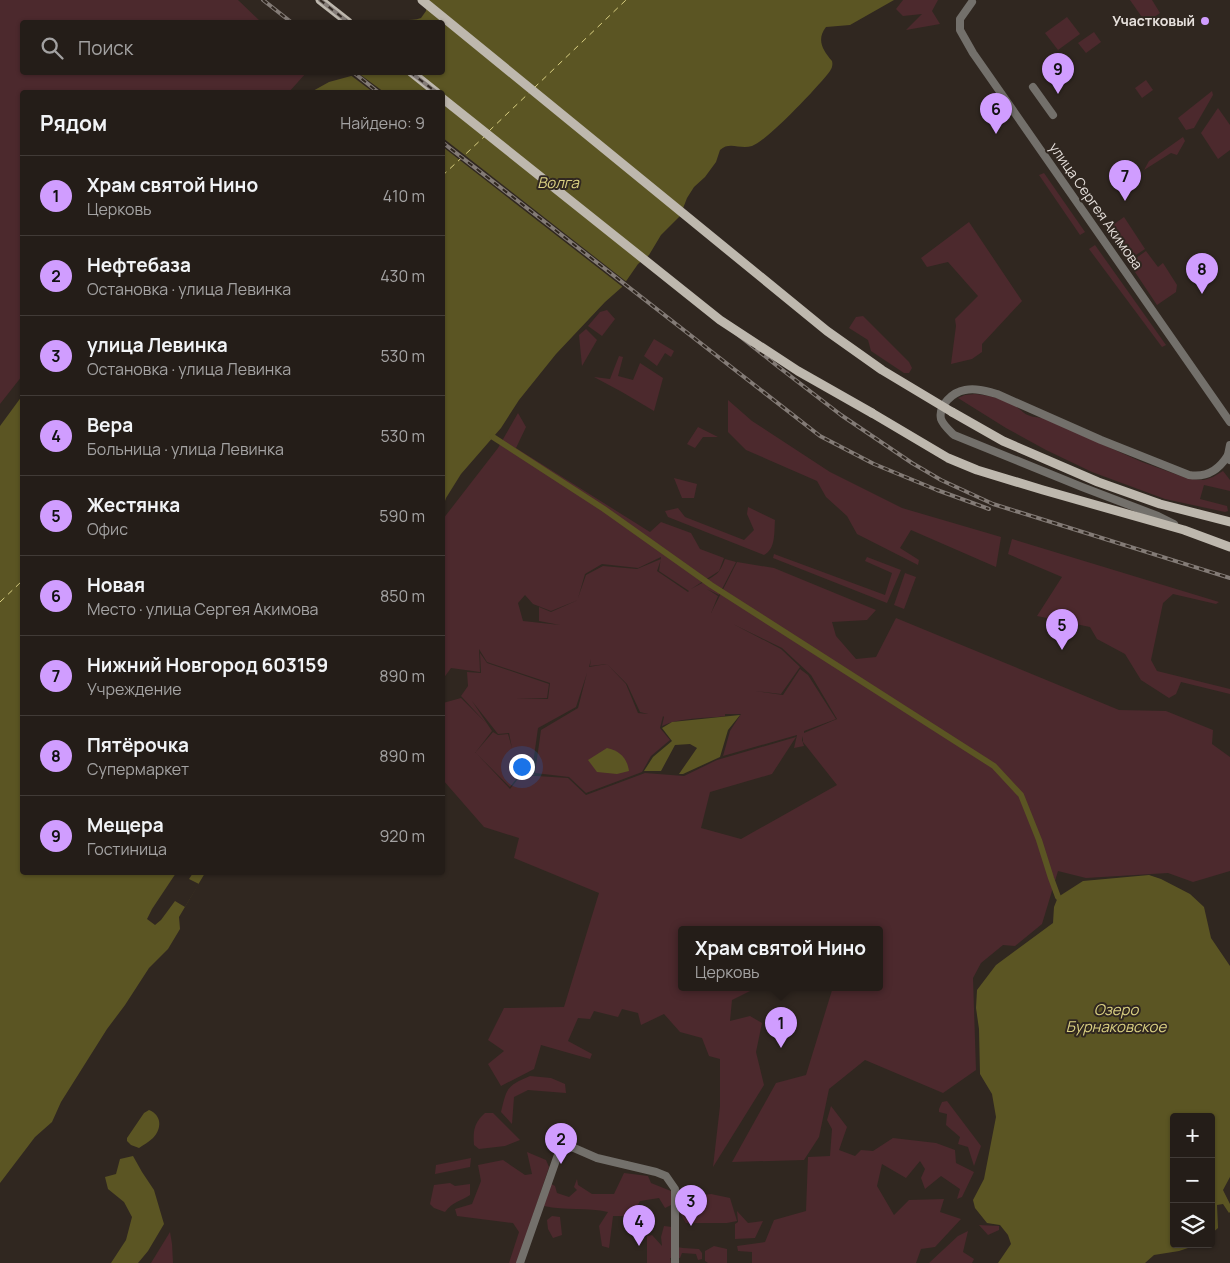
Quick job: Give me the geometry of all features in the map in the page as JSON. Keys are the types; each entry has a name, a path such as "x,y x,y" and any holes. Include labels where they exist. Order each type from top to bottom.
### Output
{"main road":[{"path":"320,0 345,20"},
{"path":"422,0 827,331 882,370 1003,441 1098,482 1160,504 1230,522"},
{"path":"414,75 433,90"},
{"path":"445,100 720,320 792,366 948,458 977,470 1060,496 1184,530 1230,547"}],"street":[{"name":"улица Сергея Акимова","path":"972,2 960,19 960,30 973,52 1230,422"},
{"path":"1033,87 1053,115"},
{"path":"1184,530 1158,516 1073,484 954,434 946,427 941,418 946,401 953,394 965,390 980,390 997,394 1101,440 1189,475 1202,476 1223,464 1229,458 1230,444"},
{"path":"520,1263 561,1146 574,1148 597,1158 666,1176 675,1189 675,1263"}],"shaded area":[{"path":"0,0 238,0 259,20 20,20 20,75 304,75 291,90 20,90 20,379 0,404"},
{"path":"903,0 938,0 932,11 940,24 906,30 922,14 903,16 896,9"},
{"path":"1130,0 1152,0 1160,13 1146,23"},
{"path":"1067,17 1080,34 1058,50 1045,33"},
{"path":"1094,32 1101,42 1086,53 1078,43"},
{"path":"1146,80 1153,90 1142,98 1135,88"},
{"path":"1212,91 1213,95 1194,128 1186,130 1178,118"},
{"path":"1218,108 1230,125 1230,150 1218,159 1201,133"},
{"path":"1183,137 1185,141 1177,155 1171,153 1144,170 1149,161"},
{"path":"1044,173 1085,232 1080,235 1039,175"},
{"path":"1124,217 1145,249 1127,261 1106,230"},
{"path":"969,222 1022,301 982,344 982,352 972,359 951,364 956,326 955,319 978,296 948,262 927,267 921,258"},
{"path":"1095,245 1166,345 1162,347 1089,249"},
{"path":"1146,251 1158,267 1163,263 1177,285 1176,292 1157,305 1129,263"},
{"path":"607,310 615,319 602,336 588,326 600,312"},
{"path":"863,316 909,362 912,368 909,373 904,373 871,351 868,340 849,328 856,317"},
{"path":"586,329 597,340 582,366 579,335"},
{"path":"654,339 674,351 671,357 665,353 657,366 644,356"},
{"path":"619,356 623,357 618,376 633,380 640,363 663,378 654,411 594,377 610,379"},
{"path":"975,394 1006,401 1029,416 1043,418 1142,462 1189,479 1204,480 1223,471 1230,480 1230,491 1204,485 1200,499 1227,506 1228,511 1225,512 1165,499 1092,472 1006,428 958,398"},
{"path":"728,400 752,421 830,472 902,508 1001,537 996,567 911,530 900,548 919,560 918,565 857,534 847,516 826,497 817,481 746,450 728,432"},
{"path":"518,413 526,427 516,448 650,532 661,522 691,533 700,549 724,558 719,571 691,589 704,582 721,592 719,595 707,589 718,596 711,613 737,562 774,568 876,610 867,620 832,622 836,636 856,659 876,657 896,618 1119,710 1166,711 1213,730 1212,744 1230,757 1230,871 1193,882 1168,873 1086,878 1058,871 1042,924 1015,946 1003,945 981,963 973,978 976,1070 943,1093 865,1060 829,1089 819,1137 804,1160 732,1162 776,1083 806,1075 832,991 883,991 883,926 678,926 678,991 750,991 732,1000 730,1021 750,1016 762,1023 756,1052 764,1085 713,1167 720,1106 720,1059 709,1056 702,1038 680,1032 664,1014 641,1025 638,1013 622,1009 618,1017 594,1011 590,1019 578,1018 568,1041 592,1054 590,1059 541,1045 534,1069 501,1086 488,1064 504,1051 488,1040 504,1008 564,1007 599,893 514,858 519,838 484,827 445,782 445,702 461,698 486,723 461,696 468,686 467,672 481,673 480,653 487,663 549,684 547,698 516,698 548,699 550,683 487,662 479,649 480,672 451,668 445,676 445,516 498,448","holes":["661,557 661,559 637,569 603,566 586,575 578,598 585,574 602,564 638,568","660,560 659,571 688,592 657,571","525,595 533,604 551,611 578,600 551,612 539,607 539,621 560,625 523,621 518,603","733,624 782,648 811,675 837,719 804,733 804,731 836,719 808,675 800,669 783,695 755,691 781,694 800,667 781,649","607,664 627,684 640,712 648,714 638,713 626,684","587,673 578,708 541,730 535,773 569,777 586,793 642,772 651,756 670,740 660,728 663,716 662,726 685,720 725,716 725,714 741,714 730,731 723,756 797,735 794,748 804,746 802,740 803,736 803,742 837,785 741,839 701,828 710,792 772,774 796,737 717,760 684,776 645,773 586,795 568,778 521,775 510,789 476,753 510,787 520,774 535,775 532,772 517,771 532,771 538,728 576,707","472,701 498,734 509,733 512,748 508,734 498,735 493,732 475,753 492,731"]},
{"path":"698,427 718,437 703,437 695,448 687,444"},
{"path":"674,478 697,484 694,498 682,498"},
{"path":"748,507 775,520 771,549 764,555 668,517 665,511 678,508 685,517 744,540 754,530 747,514"},
{"path":"1012,539 1219,602 1216,604 1173,594 1163,603 1151,660 1157,671 1230,689 1230,694 1181,682 1176,694 1169,698 1141,680 1125,654 1097,639 1090,627 1037,616 1062,577 1008,554"},
{"path":"774,554 885,595 892,573 865,561 867,557 901,570 887,603 773,558"},
{"path":"725,559 736,562 722,589 707,580 718,572"},
{"path":"905,573 916,577 904,609 894,605"},
{"path":"530,1076 551,1078 565,1084 566,1093 528,1090 514,1097 512,1124 501,1112 505,1097 512,1085"},
{"path":"947,1101 981,1146 974,1166 968,1147 958,1144 960,1137 946,1125 947,1114 939,1112 942,1102"},
{"path":"831,1106 847,1127 839,1150 855,1156 861,1150 873,1151 893,1138 936,1143 955,1150 956,1163 974,1172 962,1197 957,1199 960,1189 941,1176 925,1189 921,1178 925,1169 920,1161 906,1178 882,1164 877,1186 894,1215 909,1200 944,1199 940,1212 961,1219 935,1247 921,1249 916,1263 752,1263 752,1252 738,1251 737,1246 765,1242 774,1220 806,1211 808,1157 830,1156 832,1129 827,1120"},
{"path":"485,1113 493,1113 520,1140 505,1146 479,1149 474,1145 474,1131 478,1120"},
{"path":"527,1152 546,1160 549,1167 517,1263 509,1263 519,1232 513,1223 457,1216 455,1209 472,1204 481,1181 478,1165 503,1160 525,1175 532,1174"},
{"path":"471,1158 470,1167 435,1174 436,1165"},
{"path":"624,1173 648,1176 651,1183 671,1191 671,1205 665,1208 659,1198 640,1201 632,1216 613,1216 609,1248 602,1246 599,1226 608,1212 544,1206 551,1184 555,1186 557,1193 569,1197 577,1190 574,1187 577,1179 578,1185 592,1194 614,1194"},
{"path":"450,1183 455,1186 470,1184 470,1195 448,1208 445,1212 434,1208 430,1204 434,1185"},
{"path":"711,1194 730,1198 737,1221 727,1223 686,1223 677,1208 696,1196"},
{"path":"737,1211 748,1223 763,1221 755,1238 735,1239 735,1224 738,1222"},
{"path":"552,1216 560,1217 562,1235 553,1238 548,1229 547,1220"},
{"path":"979,1225 999,1226 999,1230 988,1235"},
{"path":"664,1226 672,1227 671,1246 699,1249 702,1253 702,1259 698,1260 696,1254 682,1253 680,1258 670,1258 671,1263 647,1263 647,1236 652,1235 662,1246 661,1237"},
{"path":"968,1231 963,1252 974,1259 972,1263 929,1263 958,1236"},
{"path":"170,1232 173,1263 151,1263"},
{"path":"714,1246 727,1249 727,1263 708,1263 705,1261 705,1251"}],"water":[{"name":"Волга","path":"426,0 894,0 850,25 826,27 821,36 821,41 832,61 830,71 793,112 759,142 748,147 728,146 720,150 716,162 687,198 680,216 661,235 649,255 638,264 622,287 605,302 556,354 519,400 501,428 461,474 445,501 445,90 315,90 329,82 353,75 445,75 445,20 412,20 421,18 426,11"},
{"path":"20,399 20,875 204,875 179,917 180,929 168,949 149,968 107,1029 61,1102 52,1122 35,1137 0,1183 0,426"},
{"path":"740,715 728,730 720,757 683,774 679,774 697,748 690,744 675,745 661,771 644,771 653,757 672,741 662,728 672,722"},
{"path":"607,748 616,751 622,756 627,762 629,771 617,774 597,772 588,760"},
{"name":"Озеро Бурнаковское","path":"1149,875 1190,894 1204,907 1211,938 1230,966 1230,1177 1223,1190 1230,1204 1230,1212 1223,1204 1217,1205 1218,1228 1215,1231 1215,1113 1170,1113 1170,1248 1188,1248 1154,1255 1145,1263 998,1263 1011,1244 1008,1235 1000,1225 987,1223 975,1208 973,1200 984,1179 996,1117 992,1094 980,1074 979,1029 976,1008 977,990 996,965 1053,923 1054,907 1058,897 1083,881"},
{"path":"149,1110 158,1119 158,1131 153,1138 139,1148 131,1145 127,1138 144,1113"},
{"path":"133,1156 154,1190 164,1224 148,1251 138,1263 111,1263 126,1240 132,1217 124,1202 108,1189 105,1177 116,1174 120,1159"}],"pier":[{"path":"350,75 361,75 381,90 370,90"},
{"path":"445,140 628,283 624,288 445,149"},
{"path":"175,875 192,875 189,879 199,884 185,907 175,901 155,925 147,919"}],"waterway":[{"path":"493,437 604,509 711,585 994,766 1021,795 1039,840 1058,897"}],"ferry route":[{"path":"534,88 626,0"},
{"path":"489,131 530,92"},
{"path":"445,173 485,136"},
{"path":"0,602 20,583"}],"railway":[{"path":"263,0 288,20"},
{"path":"320,0 345,20"},
{"path":"357,75 376,90"},
{"path":"414,75 433,90"},
{"path":"445,100 776,365 841,415 912,463 941,480 993,504 1230,578"},
{"path":"445,144 820,436 874,464 989,509"}],"place":[{"name":"Участковый","path":"1205,21"},
{"name":"Мещера","path":"1058,94"},
{"name":"Новая","path":"996,134"},
{"name":"Нижний Новгород 603159","path":"1125,201"},
{"name":"Пятёрочка","path":"1202,294"},
{"name":"Жестянка","path":"1062,650"},
{"name":"Храм святой Нино","path":"781,1048"},
{"name":"Нефтебаза","path":"561,1164"},
{"name":"улица Левинка","path":"691,1226"},
{"name":"Вера","path":"639,1246"}]}
